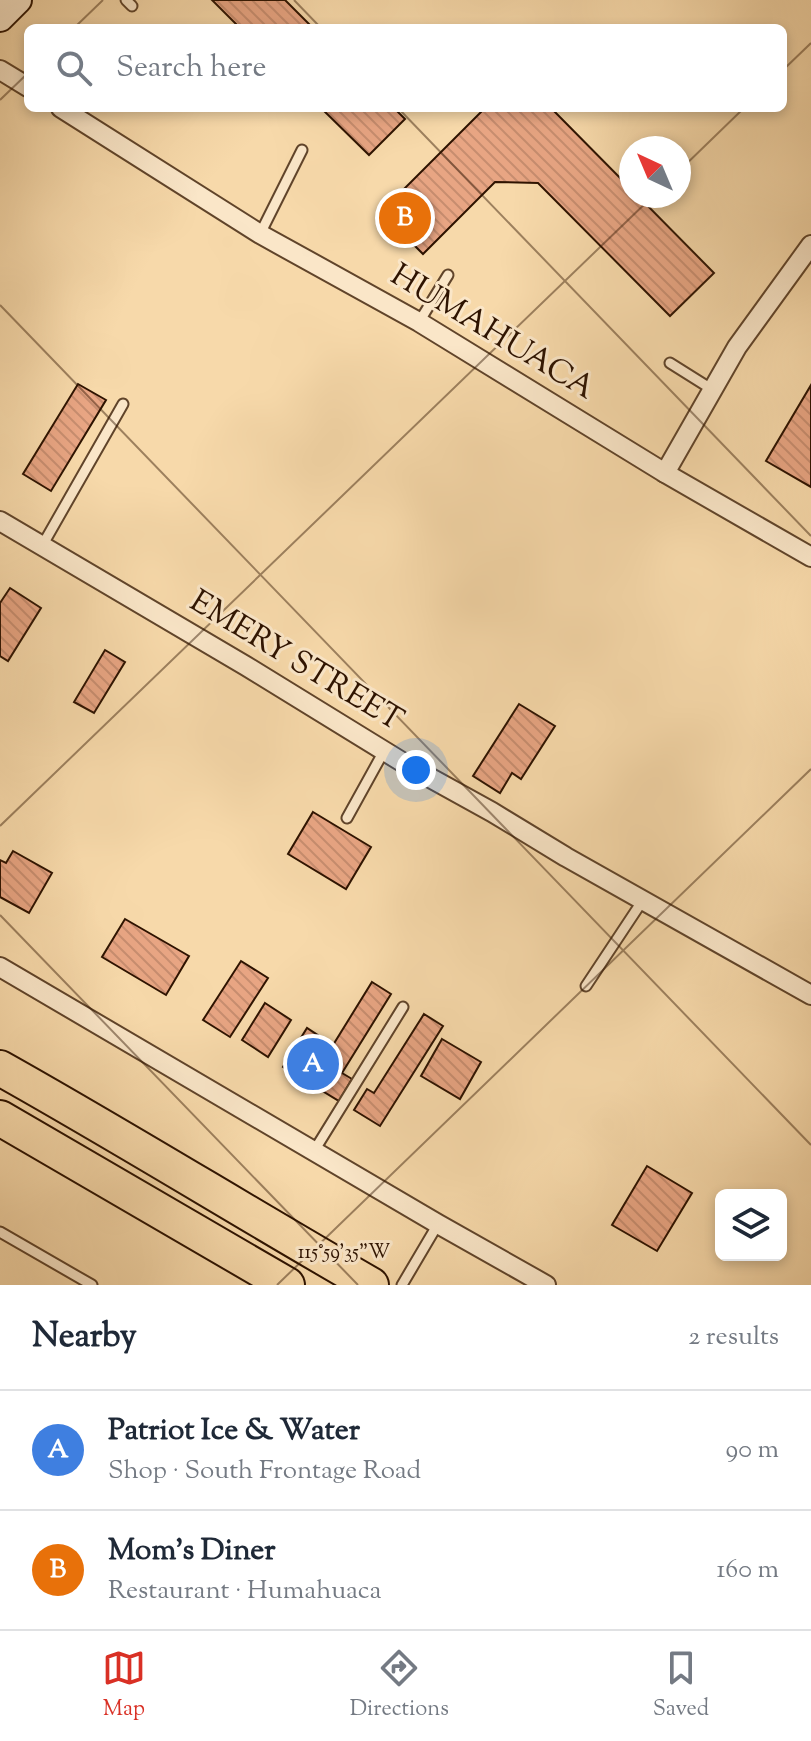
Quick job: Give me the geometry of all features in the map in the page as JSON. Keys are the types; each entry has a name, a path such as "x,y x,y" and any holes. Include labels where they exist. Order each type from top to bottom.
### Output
{"highway":[{"path":"0,1068 371,1285"},
{"path":"0,1091 34,1100 61,1102"},
{"path":"0,1118 287,1285"}],"street":[{"path":"0,18 18,0"},
{"path":"0,70 24,85"},
{"name":"HUMAHUACA","path":"67,112 260,234 419,322 665,473 811,557"},
{"path":"665,473 737,347 811,245"},
{"name":"EMERY STREET","path":"0,521 385,751 811,995"},
{"path":"0,967 546,1285"}],"lane":[{"path":"260,234 302,150"},
{"path":"419,322 448,275"},
{"path":"670,363 713,390"},
{"path":"42,546 123,404"},
{"path":"347,818 385,751"},
{"path":"586,986 643,900"},
{"path":"314,1151 403,1007"},
{"path":"402,1285 438,1224"},
{"path":"0,1232 92,1285"}],"building":[{"path":"212,0 285,0 309,24 236,24"},
{"path":"325,112 398,112 405,119 369,155"},
{"path":"481,112 555,112 619,177 619,208 650,208 714,273 670,316 538,183 495,182 423,254 381,212"},
{"path":"78,384 106,400 51,491 23,474"},
{"path":"811,385 811,487 766,461"},
{"path":"10,588 41,608 8,661 0,656 0,603"},
{"path":"105,650 125,662 94,713 74,702"},
{"path":"519,704 555,726 521,779 512,773 500,793 473,776"},
{"path":"313,812 371,847 346,889 288,854"},
{"path":"13,851 52,873 29,913 0,897 0,860 6,863"},
{"path":"125,919 189,956 166,995 102,957"},
{"path":"241,961 268,978 230,1037 203,1020"},
{"path":"372,982 391,994 342,1073 352,1079 339,1101 283,1067 307,1028 333,1045"},
{"path":"265,1003 291,1020 268,1057 242,1040"},
{"path":"424,1014 443,1026 380,1126 354,1110 367,1089 374,1093"},
{"path":"442,1039 481,1062 460,1099 421,1076"},
{"path":"647,1166 692,1193 657,1251 612,1225"}],"place":[{"name":"Mom's Diner","path":"405,218"},
{"name":"Patriot Ice & Water","path":"313,1064"}]}
